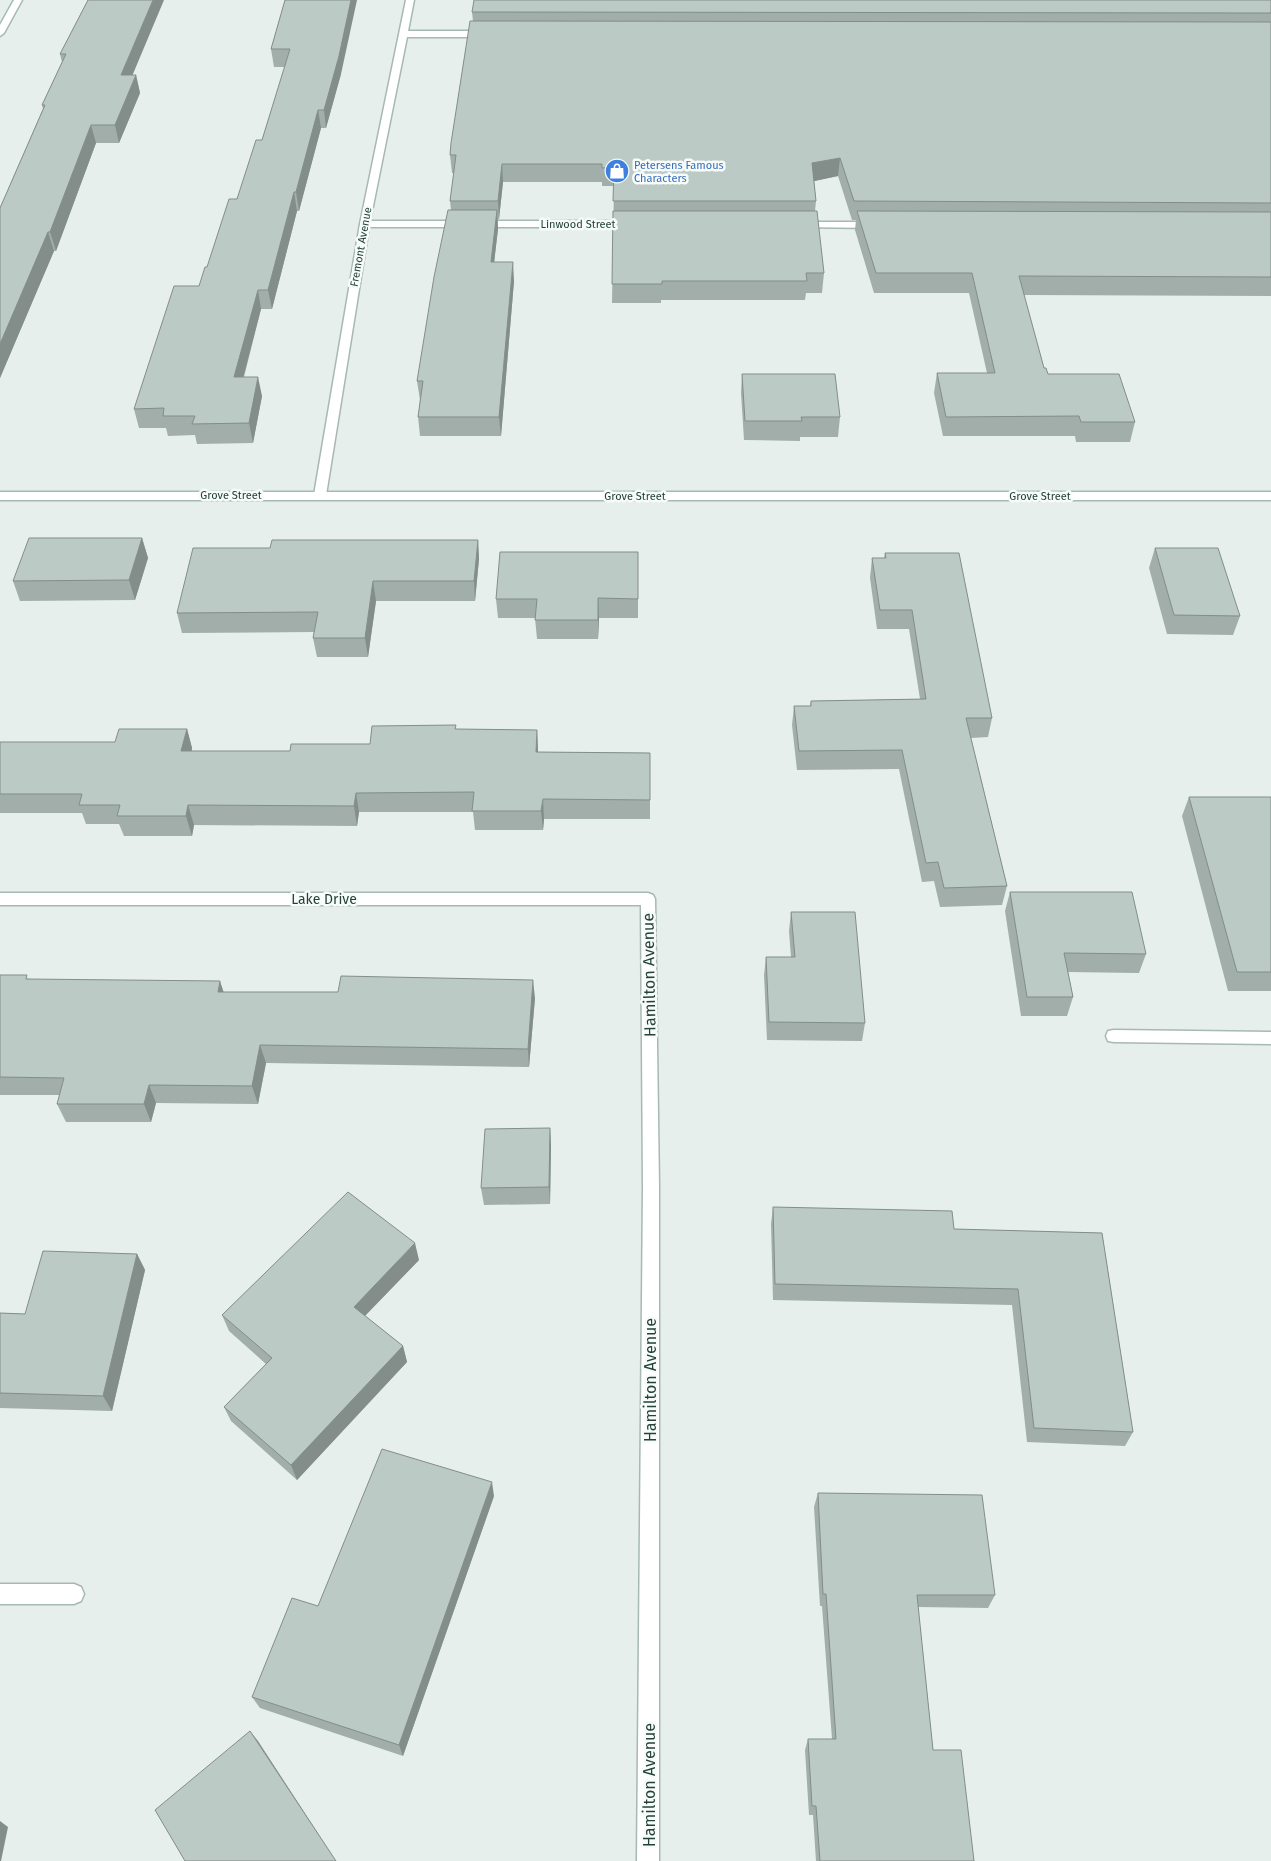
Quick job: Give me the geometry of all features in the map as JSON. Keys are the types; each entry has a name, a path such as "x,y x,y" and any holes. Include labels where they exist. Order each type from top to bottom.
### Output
{"street":[{"path":"0,33 18,0"},
{"name":"Fremont Avenue","path":"320,495 365,224 410,0"},
{"path":"403,34 503,34"},
{"name":"Linwood Street","path":"365,224 644,224"},
{"path":"793,225 883,225"},
{"name":"Grove Street","path":"0,496 1271,496"},
{"name":"Lake Drive","path":"0,899 648,899"},
{"name":"Hamilton Avenue","path":"648,899 651,1187 648,1861"},
{"path":"1114,1036 1271,1038"},
{"path":"0,1594 74,1594"}],"building":[{"path":"88,0 153,0 121,75 136,75 115,125 91,125 50,232 48,232 0,344 0,208 45,105 42,105 66,54 60,54"},
{"path":"285,0 351,0 339,56 324,110 318,110 268,290 258,290 234,377 258,377 249,423 192,424 195,416 163,416 164,408 134,409 174,286 199,286 229,199 237,199 256,140 262,140 290,49 271,49"},
{"path":"474,0 1271,0 1271,13 472,12"},
{"path":"470,21 1271,22 1271,203 854,201 840,158 812,163 816,201 613,201 614,167 602,168 602,164 502,164 498,201 450,201 456,155 450,155 451,143"},
{"path":"448,210 497,210 491,262 513,262 499,417 418,417 423,381 417,381 434,277"},
{"path":"613,211 817,211 824,273 806,273 807,281 662,281 662,284 612,284"},
{"path":"857,211 1271,212 1271,277 1019,276 1044,368 1046,368 1048,374 1119,374 1135,422 1081,422 1079,416 946,417 937,373 995,373 972,273 876,273"},
{"path":"742,374 835,374 840,417 801,417 802,421 745,421"},
{"path":"29,538 142,538 129,580 13,581"},
{"path":"272,540 478,540 474,581 373,581 365,638 313,638 318,612 177,613 193,548 270,548"},
{"path":"1155,548 1218,548 1240,616 1174,615"},
{"path":"500,552 638,552 638,599 598,598 598,620 535,620 537,599 496,599"},
{"path":"885,553 959,553 992,718 966,718 1007,886 944,888 938,862 926,863 902,750 799,751 794,706 811,706 811,701 926,699 912,610 880,610 872,558 886,558"},
{"path":"456,725 455,729 537,730 536,752 650,753 650,800 543,799 541,811 472,811 474,792 356,793 354,806 188,805 186,816 117,816 120,805 79,805 82,794 0,794 0,742 115,742 119,729 187,729 181,751 290,751 291,744 370,744 372,726"},
{"path":"1189,797 1271,797 1271,972 1237,972"},
{"path":"1010,892 1132,892 1146,954 1064,953 1073,997 1027,997"},
{"path":"791,912 855,912 865,1023 769,1022 766,957 795,957"},
{"path":"0,975 27,975 26,979 220,981 218,992 338,992 341,976 533,980 528,1049 260,1045 252,1086 149,1085 144,1104 57,1104 64,1078 0,1077"},
{"path":"550,1128 549,1187 481,1188 485,1129"},
{"path":"348,1192 415,1243 354,1307 403,1346 291,1465 224,1407 272,1358 222,1315"},
{"path":"773,1207 952,1211 954,1229 1102,1233 1133,1432 1034,1428 1018,1289 775,1284"},
{"path":"43,1251 137,1254 103,1396 0,1393 0,1313 25,1314"},
{"path":"382,1449 492,1482 399,1745 252,1697 292,1598 318,1606"},
{"path":"818,1493 982,1495 995,1595 917,1595 933,1750 961,1750 974,1861 820,1861 816,1806 812,1806 808,1739 836,1739 826,1594 823,1594"},
{"path":"250,1731 336,1861 185,1861 155,1810"}],"place":[{"name":"Petersens Famous Characters","path":"617,171"}]}
